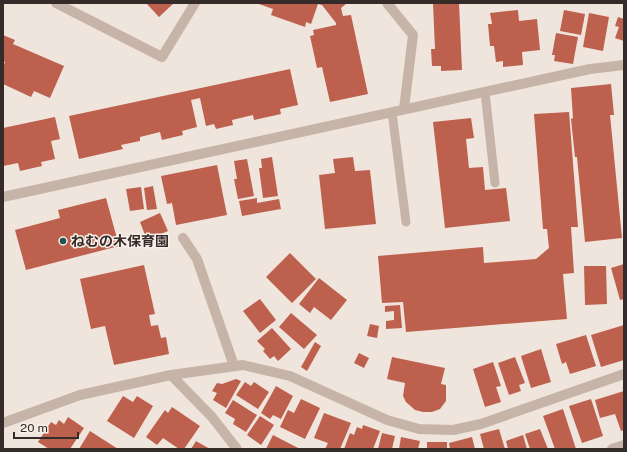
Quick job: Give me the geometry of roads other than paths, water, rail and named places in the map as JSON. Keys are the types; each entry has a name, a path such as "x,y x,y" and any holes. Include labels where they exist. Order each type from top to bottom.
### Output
{"street":[{"path":"56,3 162,57 195,3"},
{"path":"387,3 413,35 404,109"},
{"path":"3,197 590,68 624,64"},
{"path":"183,238 196,259 234,366"},
{"path":"3,423 80,395 172,375 243,365 290,376 387,420 419,430 453,430 481,424 624,374"},
{"path":"172,375 212,417 237,449"},
{"path":"612,449 624,445"}],"lane":[{"path":"485,92 496,183"},
{"path":"392,112 406,222"}],"place":[{"name":"ねむの木保育園","path":"63,241"}]}
